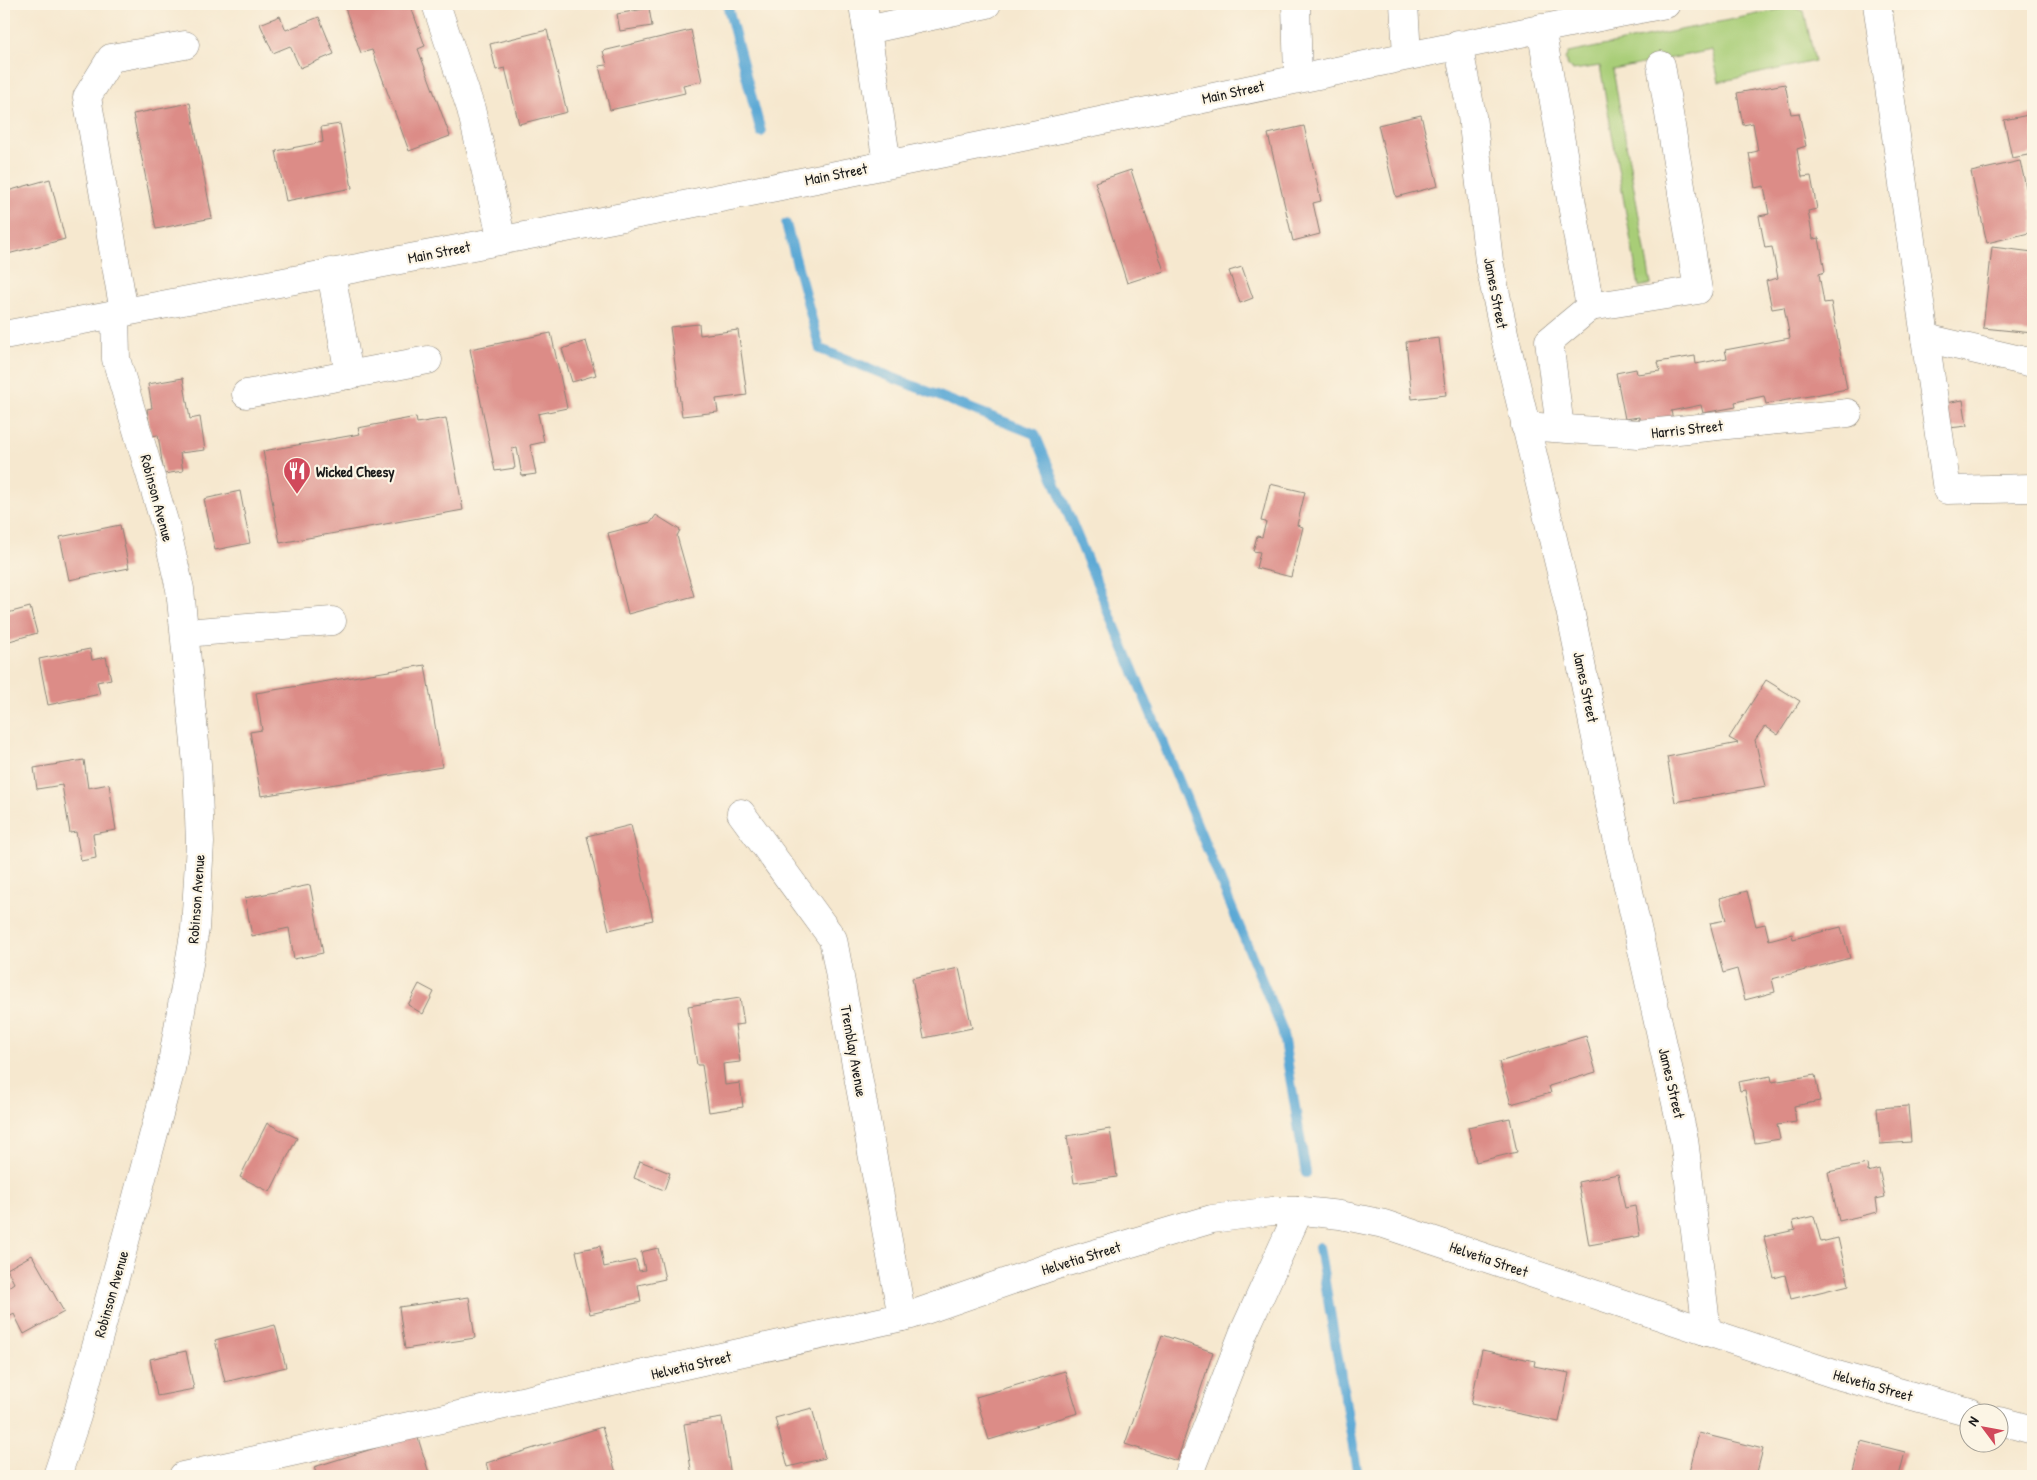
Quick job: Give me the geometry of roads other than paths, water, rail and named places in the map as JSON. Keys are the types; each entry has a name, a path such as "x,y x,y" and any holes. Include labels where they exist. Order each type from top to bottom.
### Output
{"street":[{"path":"436,4 471,110 502,240"},
{"path":"887,164 865,17 987,4"},
{"path":"1296,4 1298,78"},
{"path":"1404,4 1408,54"},
{"name":"Main Street","path":"4,335 887,164 1408,54 1666,4"},
{"path":"1877,4 1947,490 2033,488"},
{"path":"1541,28 1590,307"},
{"name":"James Street","path":"1458,44 1472,116 1489,261 1510,361 1570,610 1608,797 1684,1139 1707,1332"},
{"name":"Robinson Avenue","path":"57,1476 77,1416 149,1154 170,1069 195,929 200,843 197,764 180,589 166,528 116,359 120,312 87,97 111,58 186,45"},
{"path":"1560,428 1548,340 1590,307 1698,290 1661,65"},
{"path":"331,272 348,375"},
{"path":"1925,338 2033,363"},
{"path":"1510,361 1550,355"},
{"path":"246,394 428,360"},
{"name":"Harris Street","path":"1526,426 1638,434 1848,413"},
{"path":"185,634 332,621"},
{"name":"Tremblay Avenue","path":"741,813 833,939 902,1316"},
{"name":"Helvetia Street","path":"183,1476 902,1316 1050,1267 1212,1219 1272,1211 1300,1211 1340,1215 1384,1224 1837,1375 1960,1409"},
{"path":"1188,1476 1244,1334 1300,1211"},
{"path":"2010,1424 2033,1430"}],"waterway":[{"path":"727,4 761,132"},
{"path":"786,224 820,349 1035,434 1282,1029 1306,1173"},
{"path":"1319,1247 1358,1476"}],"place":[{"name":"Wicked Cheesy","path":"297,495"}]}
